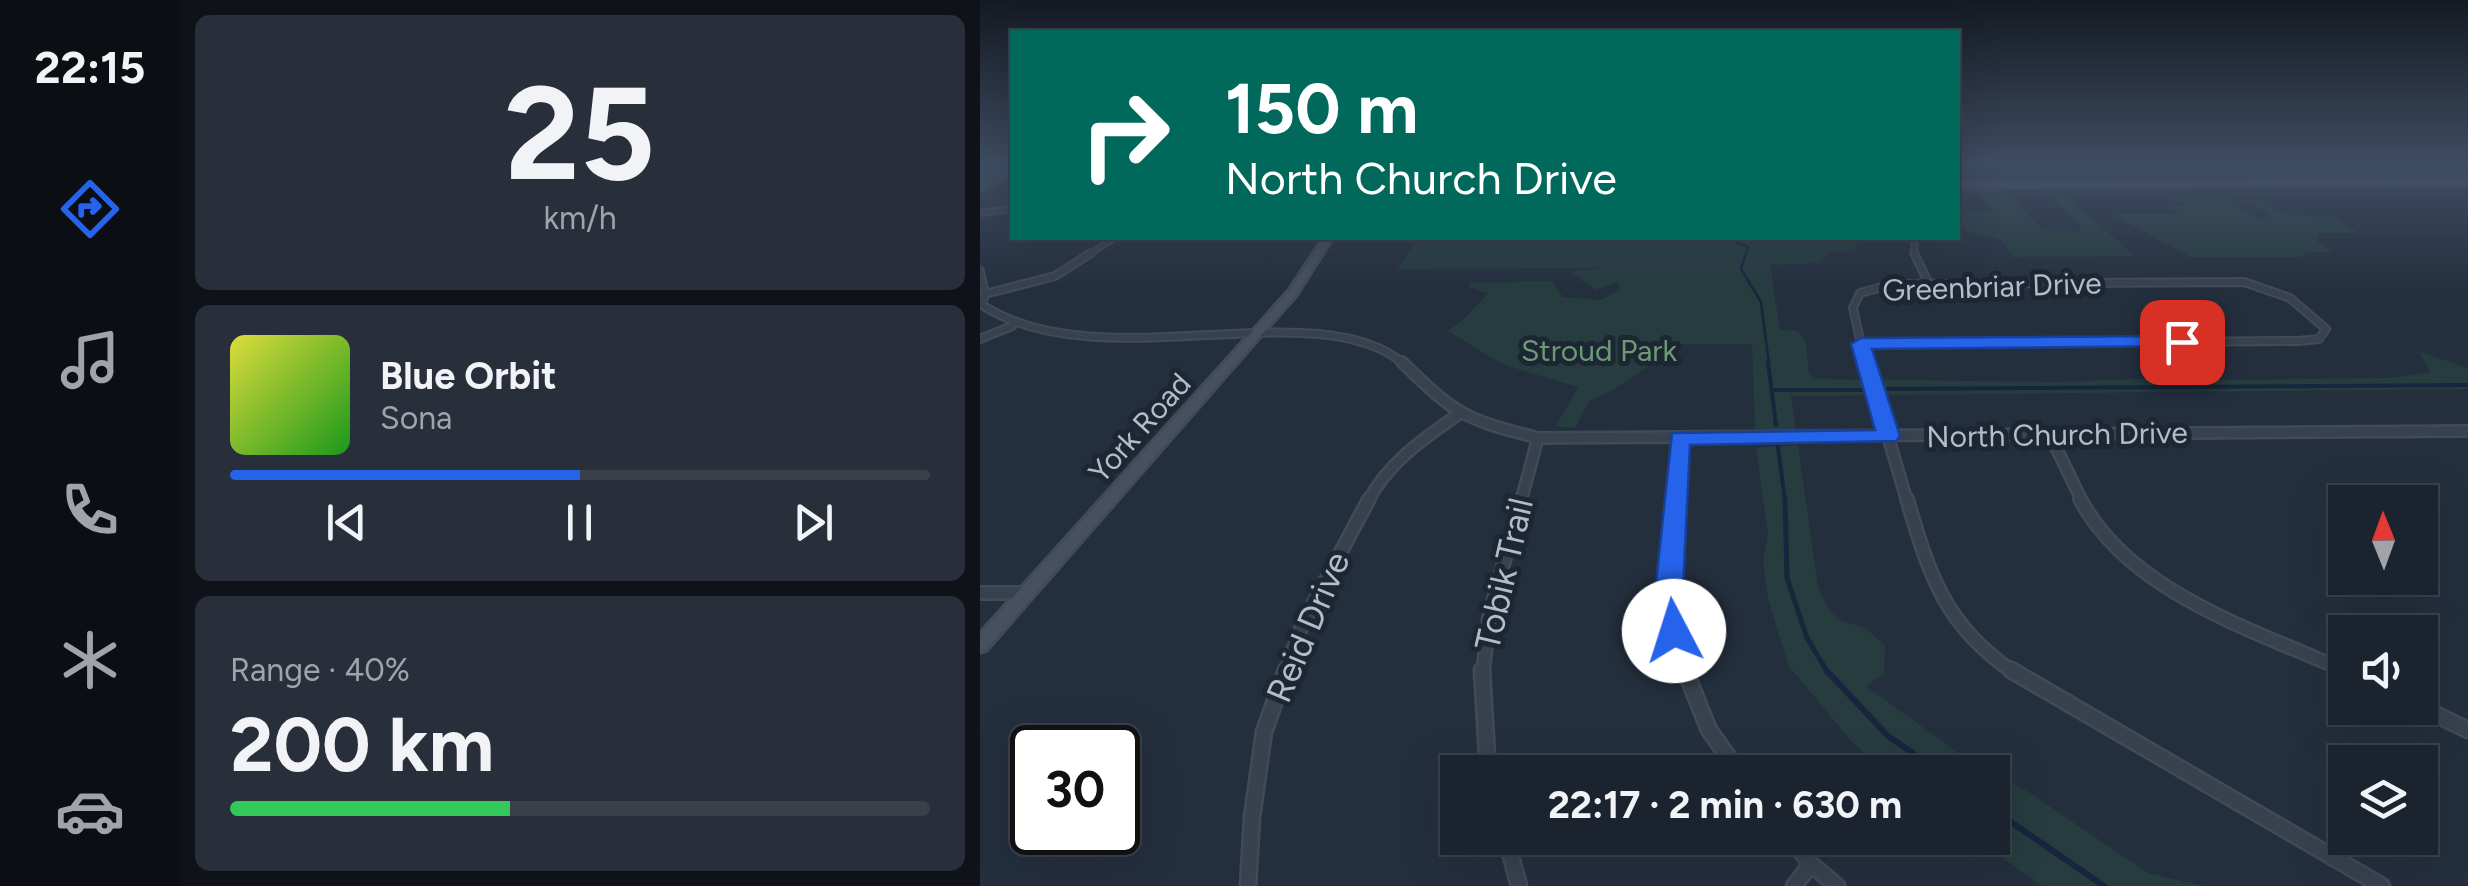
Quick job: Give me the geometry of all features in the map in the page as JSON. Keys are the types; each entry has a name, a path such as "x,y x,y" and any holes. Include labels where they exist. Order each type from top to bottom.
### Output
{"main road":[{"name":"York Road","path":"980,645 1256,336 1295,290 1327,240"}],"street":[{"path":"980,214 1010,209"},
{"path":"985,294 1055,276 1111,240"},
{"path":"1914,240 1914,254 1929,284"},
{"path":"980,271 985,294 982,305 1012,326"},
{"name":"Greenbriar Drive","path":"1861,344 2298,341 2319,339 2326,329 2299,303 2278,290 2244,282 1893,284 1860,294 1853,308 1861,344 1929,575 1972,640 2011,670 2382,886"},
{"path":"980,339 1012,326"},
{"name":"North Church Drive","path":"1012,326 1094,337 1336,338 1370,346 1399,359 1431,394 1459,414 1538,438 2468,432"},
{"name":"Reid Drive","path":"1248,886 1252,817 1264,732 1303,623 1379,480 1408,450 1459,414"},
{"path":"2050,435 2101,534 2122,557 2165,585 2328,663"},
{"name":"Tobik Trail","path":"1487,755 1482,661 1489,617 1538,438"},
{"path":"1680,438 1668,611 1689,686 1708,730 1726,755"},
{"path":"980,593 1026,592"},
{"path":"2438,716 2468,730"},
{"path":"1511,855 1519,886"},
{"path":"1804,855 1837,886"},
{"path":"1794,886 1811,864"}],"green space":[{"path":"1990,208 2022,208 2043,230 2079,232 2081,226 2062,208 2079,208 2135,256 2014,257 2001,240 1966,231 1960,218 1960,214 1993,212"},
{"path":"2173,208 2240,208 2258,219 2270,219 2260,208 2273,208 2283,214 2336,218 2359,233 2319,233 2316,241 2334,252 2308,252 2300,257 2191,257 2111,214 2177,214"},
{"name":"Stroud Park","path":"1418,240 1856,240 1858,245 1854,250 1829,253 1819,263 1770,265 1780,330 1798,331 1806,342 1809,373 1816,379 2059,382 2187,377 2391,378 2430,372 2420,352 2468,368 2468,389 1791,396 1796,430 1755,429 1752,344 1668,344 1667,354 1589,401 1575,428 1556,426 1578,387 1504,365 1447,331 1488,293 1468,287 1470,283 1552,281 1563,297 1601,300 1620,290 1618,282 1596,290 1570,271 1607,268 1397,269"},
{"path":"1798,445 1818,587 1829,610 1840,620 1865,628 1885,645 1884,674 1866,686 1961,755 1867,755 1788,665 1768,598 1763,562 1768,534 1756,448"},
{"path":"2010,782 2148,873 2202,886 2042,886 1999,855 2010,855"}],"waterway":[{"path":"1731,240 1748,247 1741,269 1761,302 1769,364"},
{"path":"1768,362 1776,425"},
{"path":"1887,389 2468,385"},
{"path":"1774,390 1864,390"},
{"path":"1778,447 1785,501"},
{"path":"1785,499 1787,578 1807,638 1827,671"},
{"path":"1827,671 1888,736 1915,755"},
{"path":"2010,821 2104,886"}],"route":[{"path":"1674,631 1668,611 1680,438 1888,436 1861,344 2182,342"}]}
